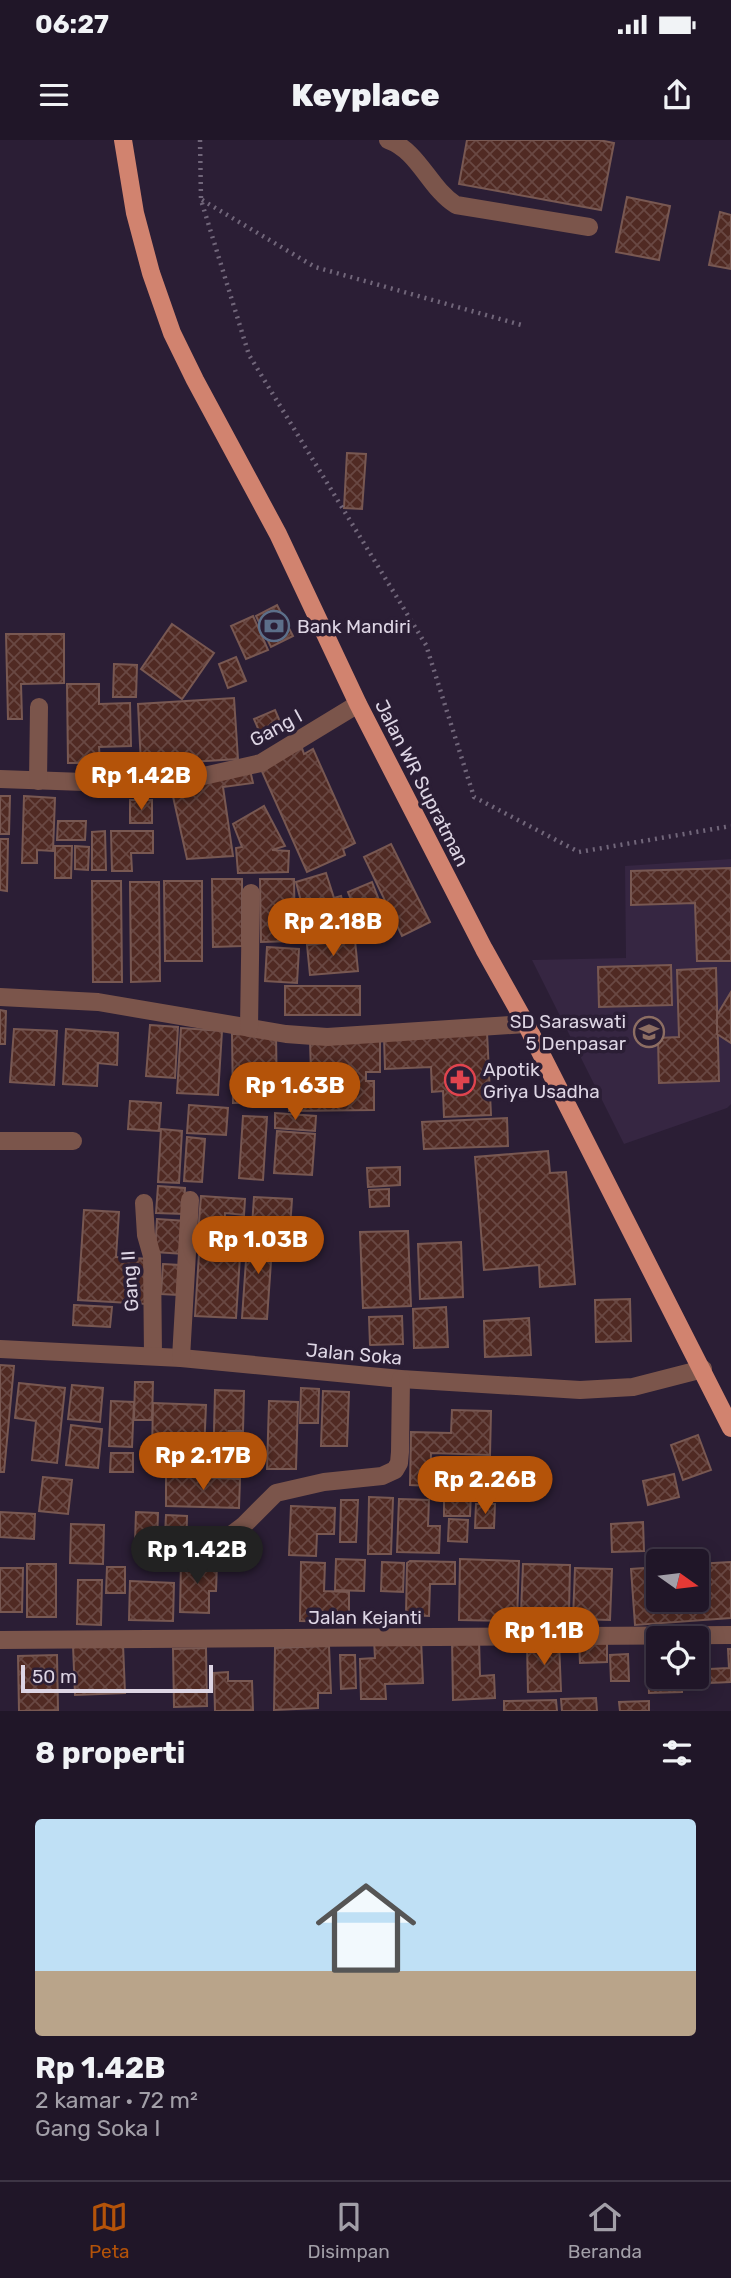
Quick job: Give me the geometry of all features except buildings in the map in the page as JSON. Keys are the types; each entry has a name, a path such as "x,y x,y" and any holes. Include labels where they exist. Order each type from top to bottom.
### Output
{"main road":[{"name":"Jalan WR Supratman","path":"126,141 135,213 151,273 172,333 219,428 278,534 358,704 484,949 526,1024 731,1428"}],"street":[{"path":"388,140 411,155 447,199 456,205 589,227"},
{"name":"Gang I","path":"0,779 140,784 195,778 261,763 358,704"},
{"path":"38,781 39,707"},
{"path":"249,1028 251,893"},
{"path":"0,997 97,1002 286,1034 327,1037 526,1024"},
{"path":"0,1141 74,1141"},
{"path":"181,1358 190,1200"},
{"name":"Gang II","path":"144,1203 146,1235 152,1256 153,1356"},
{"name":"Jalan Soka","path":"0,1349 153,1356 401,1379 608,1390 633,1387 703,1369"},
{"path":"197,1540 231,1535 243,1527 276,1493 324,1482 382,1476 395,1470 400,1452 401,1379"},
{"name":"Jalan Kejanti","path":"0,1640 731,1635"}],"path":[{"path":"200,140 201,200 249,355 426,645 474,797 579,852 731,826"},
{"path":"201,200 315,267 525,326"}],"shaded area":[{"name":"SD Saraswati 5 Denpasar","path":"731,859 731,1104 727,1108 624,1144 532,960 626,958 625,866"}],"place":[{"name":"Bank Mandiri","path":"274,626"},
{"name":"SD Saraswati 5 Denpasar","path":"649,1032"},
{"name":"Apotik Griya Usadha","path":"460,1080"}]}
